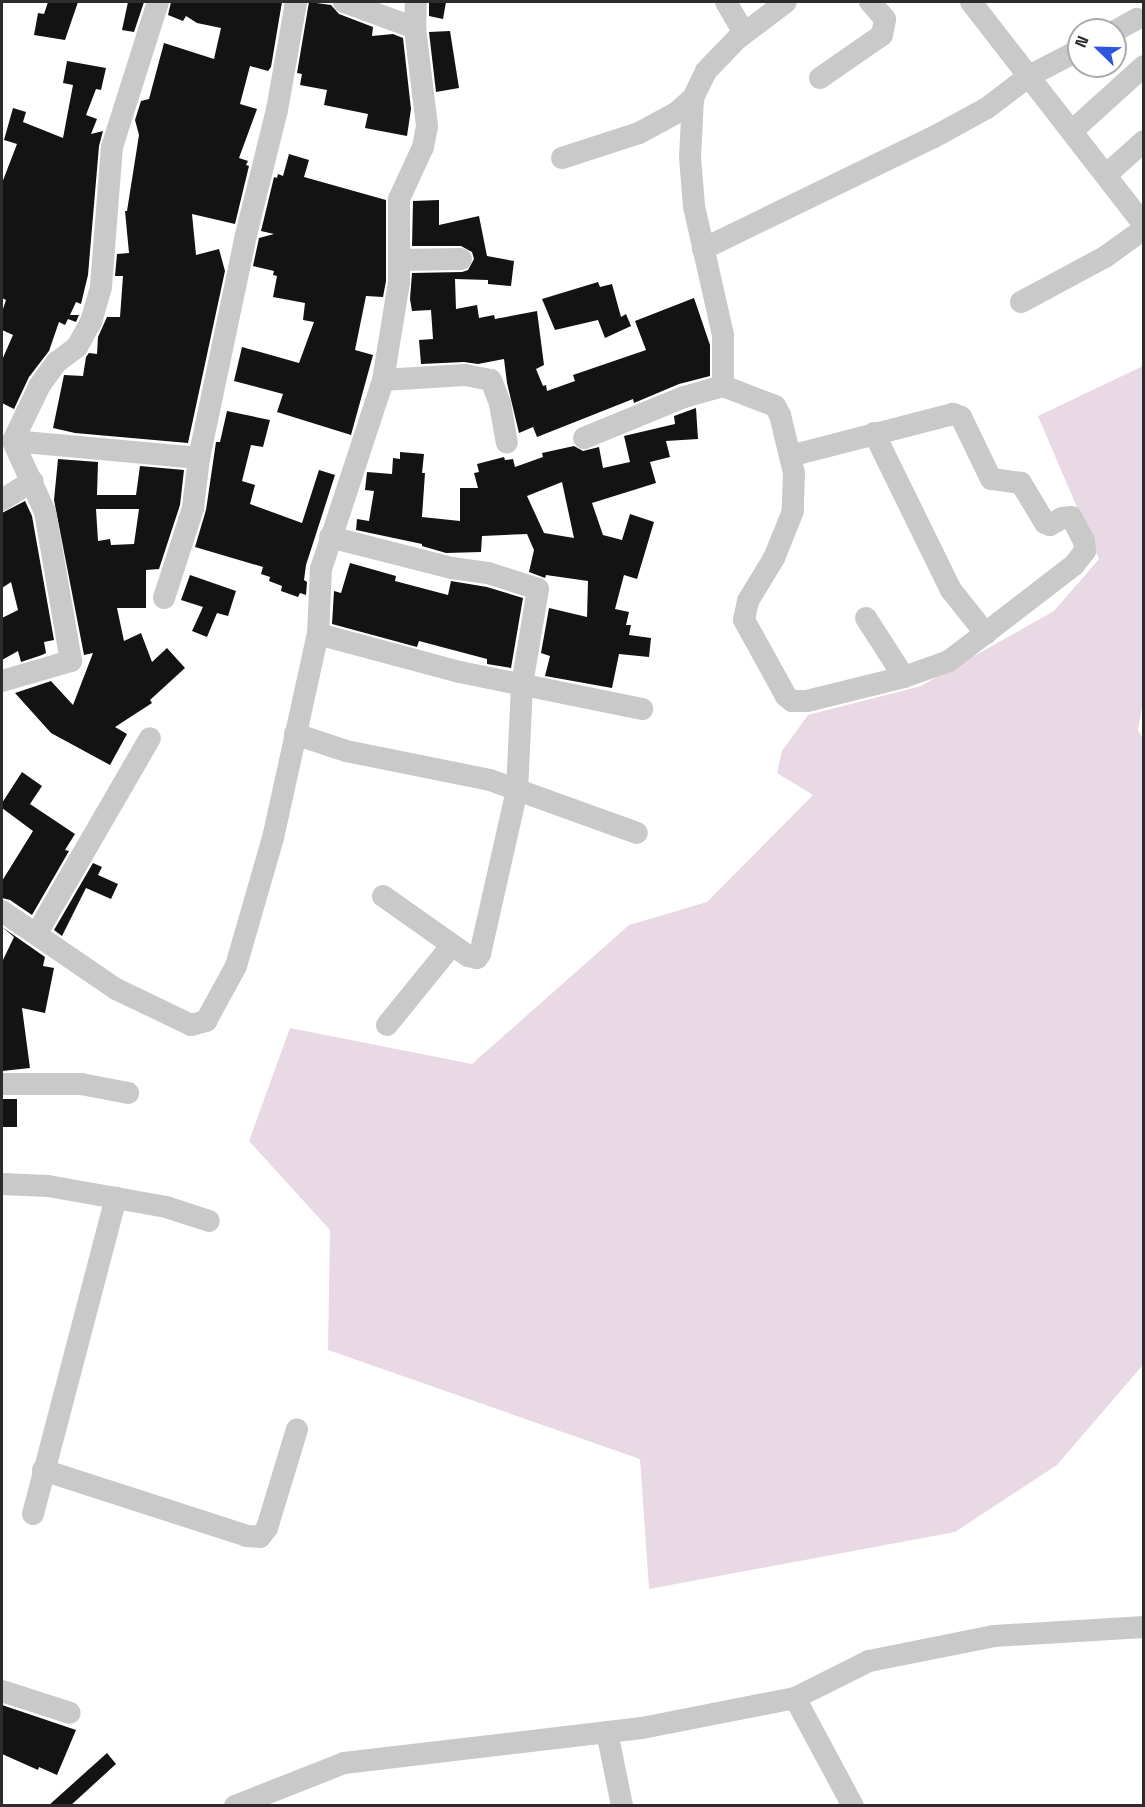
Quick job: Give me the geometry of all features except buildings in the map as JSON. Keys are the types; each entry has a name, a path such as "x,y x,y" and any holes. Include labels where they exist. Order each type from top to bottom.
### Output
{"street":[{"path":"13,441 39,385 57,362 78,346 91,322 102,286 112,147 158,2"},
{"path":"164,598 193,508 199,458 245,239 277,110 296,2"},
{"path":"344,2 415,28"},
{"path":"2,911 116,989 191,1025 206,1021 236,966 273,838 318,634 321,569 330,537 358,462 383,380 399,282 399,199 423,147 427,126 415,28 416,2"},
{"path":"726,2 744,33"},
{"path":"723,386 723,335 694,206 690,157 693,98 706,71 744,33 786,2"},
{"path":"820,78 882,34 885,19 870,2"},
{"path":"971,2 1072,131 1143,227 1105,257 1021,303"},
{"path":"1127,24 1137,19"},
{"path":"703,249 934,137 987,108 1029,76 1067,56"},
{"path":"1072,131 1143,66"},
{"path":"562,158 639,133 676,113 693,98"},
{"path":"1106,176 1143,141"},
{"path":"399,260 461,260"},
{"path":"383,380 465,375 491,380 500,404 507,442"},
{"path":"584,438 684,397 723,386 775,406 780,415 794,473 793,511 774,558 748,601 744,620 786,696 792,700 807,701 904,677 949,661 1082,558 1085,550 1080,533 1071,517 1062,518 1050,525 1045,524 1020,483 991,479 961,417 953,414 945,414 790,456"},
{"path":"874,433 951,590 986,634"},
{"path":"13,441 199,458"},
{"path":"2,681 70,662 45,512 13,441"},
{"path":"2,500 33,481"},
{"path":"330,537 452,568 488,573 538,589 522,685 517,790 480,954 475,959 383,896"},
{"path":"866,618 904,677"},
{"path":"318,634 460,672 642,709"},
{"path":"295,735 346,751 489,780 637,833"},
{"path":"37,933 150,738"},
{"path":"387,1025 452,945"},
{"path":"2,1084 81,1084 128,1093"},
{"path":"2,1184 48,1186 116,1198 166,1207 208,1221"},
{"path":"33,1514 116,1198"},
{"path":"43,1470 247,1536 260,1537 267,1528 297,1430"},
{"path":"235,1806 344,1763 642,1728 795,1698 869,1661 994,1636 1143,1627"},
{"path":"2,1691 70,1713"},
{"path":"795,1698 853,1806"},
{"path":"607,1732 622,1806"}],"shaded area":[{"path":"1143,366 1144,695 1138,730 1144,741 1142,1366 1057,1465 955,1532 649,1589 640,1459 328,1350 330,1230 249,1141 290,1028 472,1064 629,925 707,902 813,795 777,773 782,751 808,715 921,686 1054,611 1099,559 1038,416"}]}
